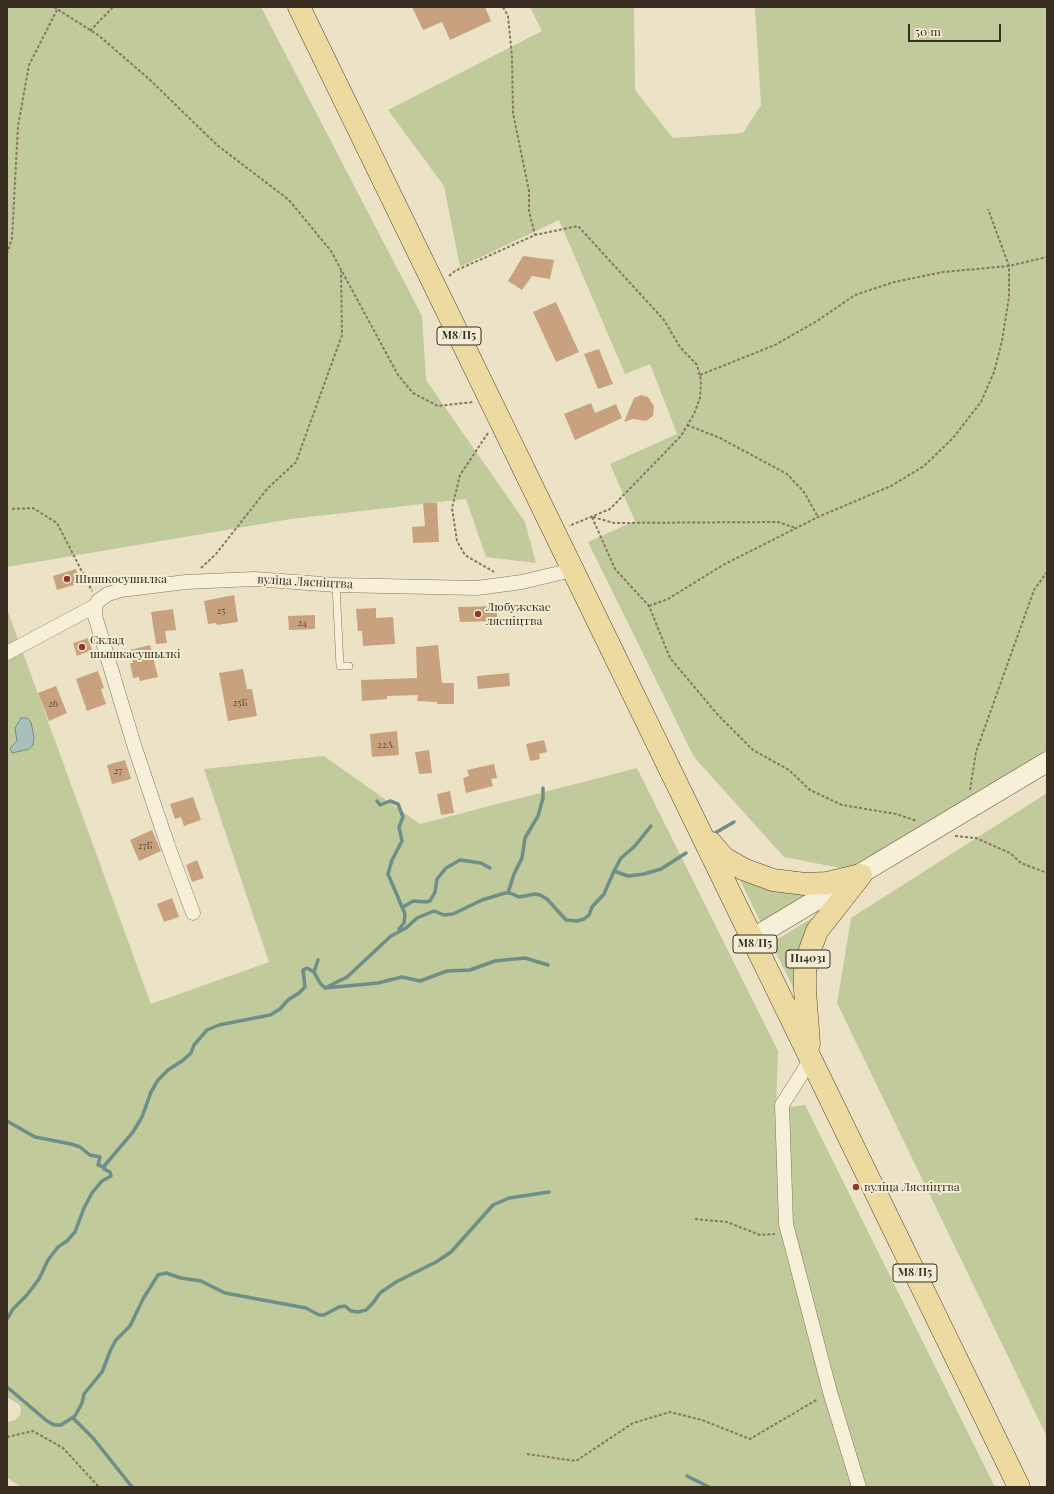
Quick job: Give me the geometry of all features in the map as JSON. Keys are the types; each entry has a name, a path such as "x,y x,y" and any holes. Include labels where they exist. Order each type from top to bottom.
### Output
{"main road":[{"name":"М8/П5","path":"302,12 553,532 1020,1487"},
{"name":"Н14031","path":"699,830 724,858 742,869 773,880 805,884 827,883 861,875"},
{"name":"Н14031","path":"811,1059 805,990 805,971 810,950 817,931 861,875"}],"street":[{"name":"вуліца Лясніцтва","path":"7,653 96,603 108,594 121,590 186,582 254,579 336,585 455,588 484,587 522,582 572,570"},
{"path":"96,603 96,616 135,748 168,846 193,913"},
{"name":"Н14031","path":"752,938 861,875 1047,762"},
{"path":"811,1059 782,1105 786,1224 830,1392 858,1487"}],"lane":[{"path":"336,585 340,666 349,666"}],"path":[{"path":"54,7 90,31 148,78 217,145 289,200 331,250 398,375 413,393 438,406 494,410 460,475 452,508 457,541 465,555 496,573"},
{"path":"90,31 113,7"},
{"path":"503,7 508,16 510,37 513,113 529,191 529,211 535,235"},
{"path":"7,254 12,238 18,126 29,65 58,10"},
{"path":"649,606 668,600 723,565 818,517 891,486 924,466 953,438 980,402 994,372 1002,341 1009,297 1008,266 988,209"},
{"path":"435,287 455,271 535,235 578,226 664,320 680,347 697,365 700,375 700,398 687,425 676,441 610,509 553,532"},
{"path":"700,375 775,345 817,321 855,295 894,282 942,272 1008,266 1047,257"},
{"path":"186,582 216,554 267,489 296,462 342,335 341,269"},
{"path":"687,425 720,438 787,474 804,492 818,517"},
{"path":"12,509 33,508 57,523 96,603"},
{"path":"592,517 614,523 778,522 796,528"},
{"path":"592,517 616,569 649,606 670,658 718,715 753,750 789,770 810,790 842,805 896,814 939,827 947,835 976,838 1010,854 1021,863 1047,873"},
{"path":"966,811 976,752 1034,590 1047,572"},
{"path":"695,1219 727,1222 760,1235 788,1232"},
{"path":"527,1454 576,1461 633,1423 670,1412 702,1420 750,1439 830,1392"},
{"path":"7,1436 33,1431 64,1448 99,1487"}],"green space":[{"path":"7,7 261,7 422,316 426,380 525,522 536,563 486,557 466,499 291,519 7,567"},
{"path":"530,7 634,7 635,90 673,138 743,133 761,105 755,7 1047,7 1047,754 850,870 784,857 694,757 588,542 635,521 610,464 677,434 650,364 625,374 559,220 460,267 444,186 388,110 542,31"},
{"path":"7,609 151,1004 269,962 204,769 324,756 420,824 637,768 778,1051 776,1109 805,1105 995,1487 22,1487 7,1477 7,1422 15,1420 20,1415 21,1409 19,1404 7,1397"},
{"path":"1047,793 1047,1437 837,1003 851,918"},
{"path":"738,876 815,892 761,923"},
{"path":"817,915 797,986 794,989 771,943"}],"water":[{"path":"21,718 27,718 31,722 34,738 33,745 29,749 12,753 10,748 17,741 15,728"}],"building":[{"path":"412,7 485,7 491,21 450,40 442,22 423,30"},
{"path":"523,256 554,260 550,279 532,276 522,290 508,281"},
{"path":"556,302 579,352 556,362 533,312"},
{"path":"599,349 613,384 598,389 584,354"},
{"path":"641,395 648,397 654,406 653,416 646,421 633,419 624,422 634,398"},
{"path":"591,403 595,413 616,404 622,418 575,440 564,414"},
{"path":"423,503 437,503 439,542 413,543 412,527 425,526"},
{"name":"Шишкосушилка","path":"76,569 80,583 57,590 53,576"},
{"path":"234,595 238,622 217,625 216,623 208,624 204,601"},
{"name":"Любужскае лясніцтва","path":"497,606 497,621 460,622 458,607"},
{"path":"376,608 376,618 393,617 395,644 363,646 362,631 358,631 356,609"},
{"path":"173,609 176,630 165,631 167,643 156,644 151,612"},
{"path":"315,615 315,629 289,630 288,616"},
{"name":"Склад шышкасушылкі","path":"88,638 92,650 77,656 73,643"},
{"path":"150,645 158,677 140,681 139,677 133,678 130,663 133,663 130,650"},
{"path":"438,645 442,683 454,683 454,704 437,704 437,702 417,701 418,695 387,696 387,699 362,701 361,680 417,678 416,647"},
{"path":"243,669 247,689 252,689 257,716 228,721 219,673"},
{"path":"98,671 104,688 101,689 106,704 87,711 76,679"},
{"path":"509,673 510,686 478,689 477,676"},
{"path":"56,686 67,713 49,721 38,693"},
{"path":"397,731 399,755 372,757 370,734"},
{"path":"544,740 547,752 539,754 540,759 530,761 526,744"},
{"path":"429,750 432,773 419,774 415,752"},
{"path":"125,760 131,779 112,784 107,765"},
{"path":"494,764 497,778 491,779 493,786 466,793 463,778 469,776 467,770"},
{"path":"450,791 454,813 441,815 437,794"},
{"path":"193,797 201,820 184,826 181,817 175,819 170,804"},
{"path":"152,830 161,851 139,861 130,840"},
{"path":"197,860 204,878 192,882 186,865"},
{"path":"172,898 179,917 164,922 157,904"}],"waterway":[{"path":"508,893 514,874 522,858 525,838 538,816 543,798 543,788"},
{"path":"377,801 380,805 390,801 398,804 403,817 399,827 402,841 392,860 388,874 405,914 404,923 399,929"},
{"path":"715,833 734,822"},
{"path":"614,871 621,858 634,847 651,826"},
{"path":"7,1319 13,1309 27,1295 39,1279 48,1260 58,1247 67,1241 75,1232 84,1208 92,1193 102,1181 111,1176 110,1172 104,1169 105,1165 133,1132 142,1117 151,1092 158,1080 168,1070 191,1053 194,1045 207,1030 219,1025 270,1015 280,1009 288,1000 305,987 303,970 307,968 314,972 320,983 325,988 347,977 391,936 406,928 417,918 434,911 444,915 453,914 482,900 505,893 510,893 519,897 535,894 547,899 566,920 577,921 584,919 589,915 592,907 604,894 614,871 628,876 644,874 661,869 686,853"},
{"path":"403,907 413,901 430,901 435,892 437,879 446,868 460,860 481,863 490,868"},
{"path":"325,988 378,983 402,977 420,981 447,971 470,970 495,961 525,958 548,965"},
{"path":"314,972 318,960"},
{"path":"7,1121 35,1137 80,1147 90,1155 100,1157 98,1165 104,1167"},
{"path":"7,1387 47,1421 54,1425 61,1425 75,1416 82,1403 84,1394 102,1372 116,1340 130,1326 143,1299 158,1275 166,1273 181,1278 201,1281 225,1293 306,1308 319,1315 324,1315 339,1307 345,1306 351,1311 358,1312 366,1310 380,1293 396,1282 436,1262 451,1252 493,1205 509,1198 549,1192"},
{"path":"73,1418 93,1438 132,1487"},
{"path":"687,1476 709,1487"}],"place":[{"name":"Шишкосушилка","path":"67,579"},
{"name":"Любужскае лясніцтва","path":"478,614"},
{"name":"Склад шышкасушылкі","path":"82,647"},
{"name":"вуліца Лясніцтва","path":"856,1187"}]}
